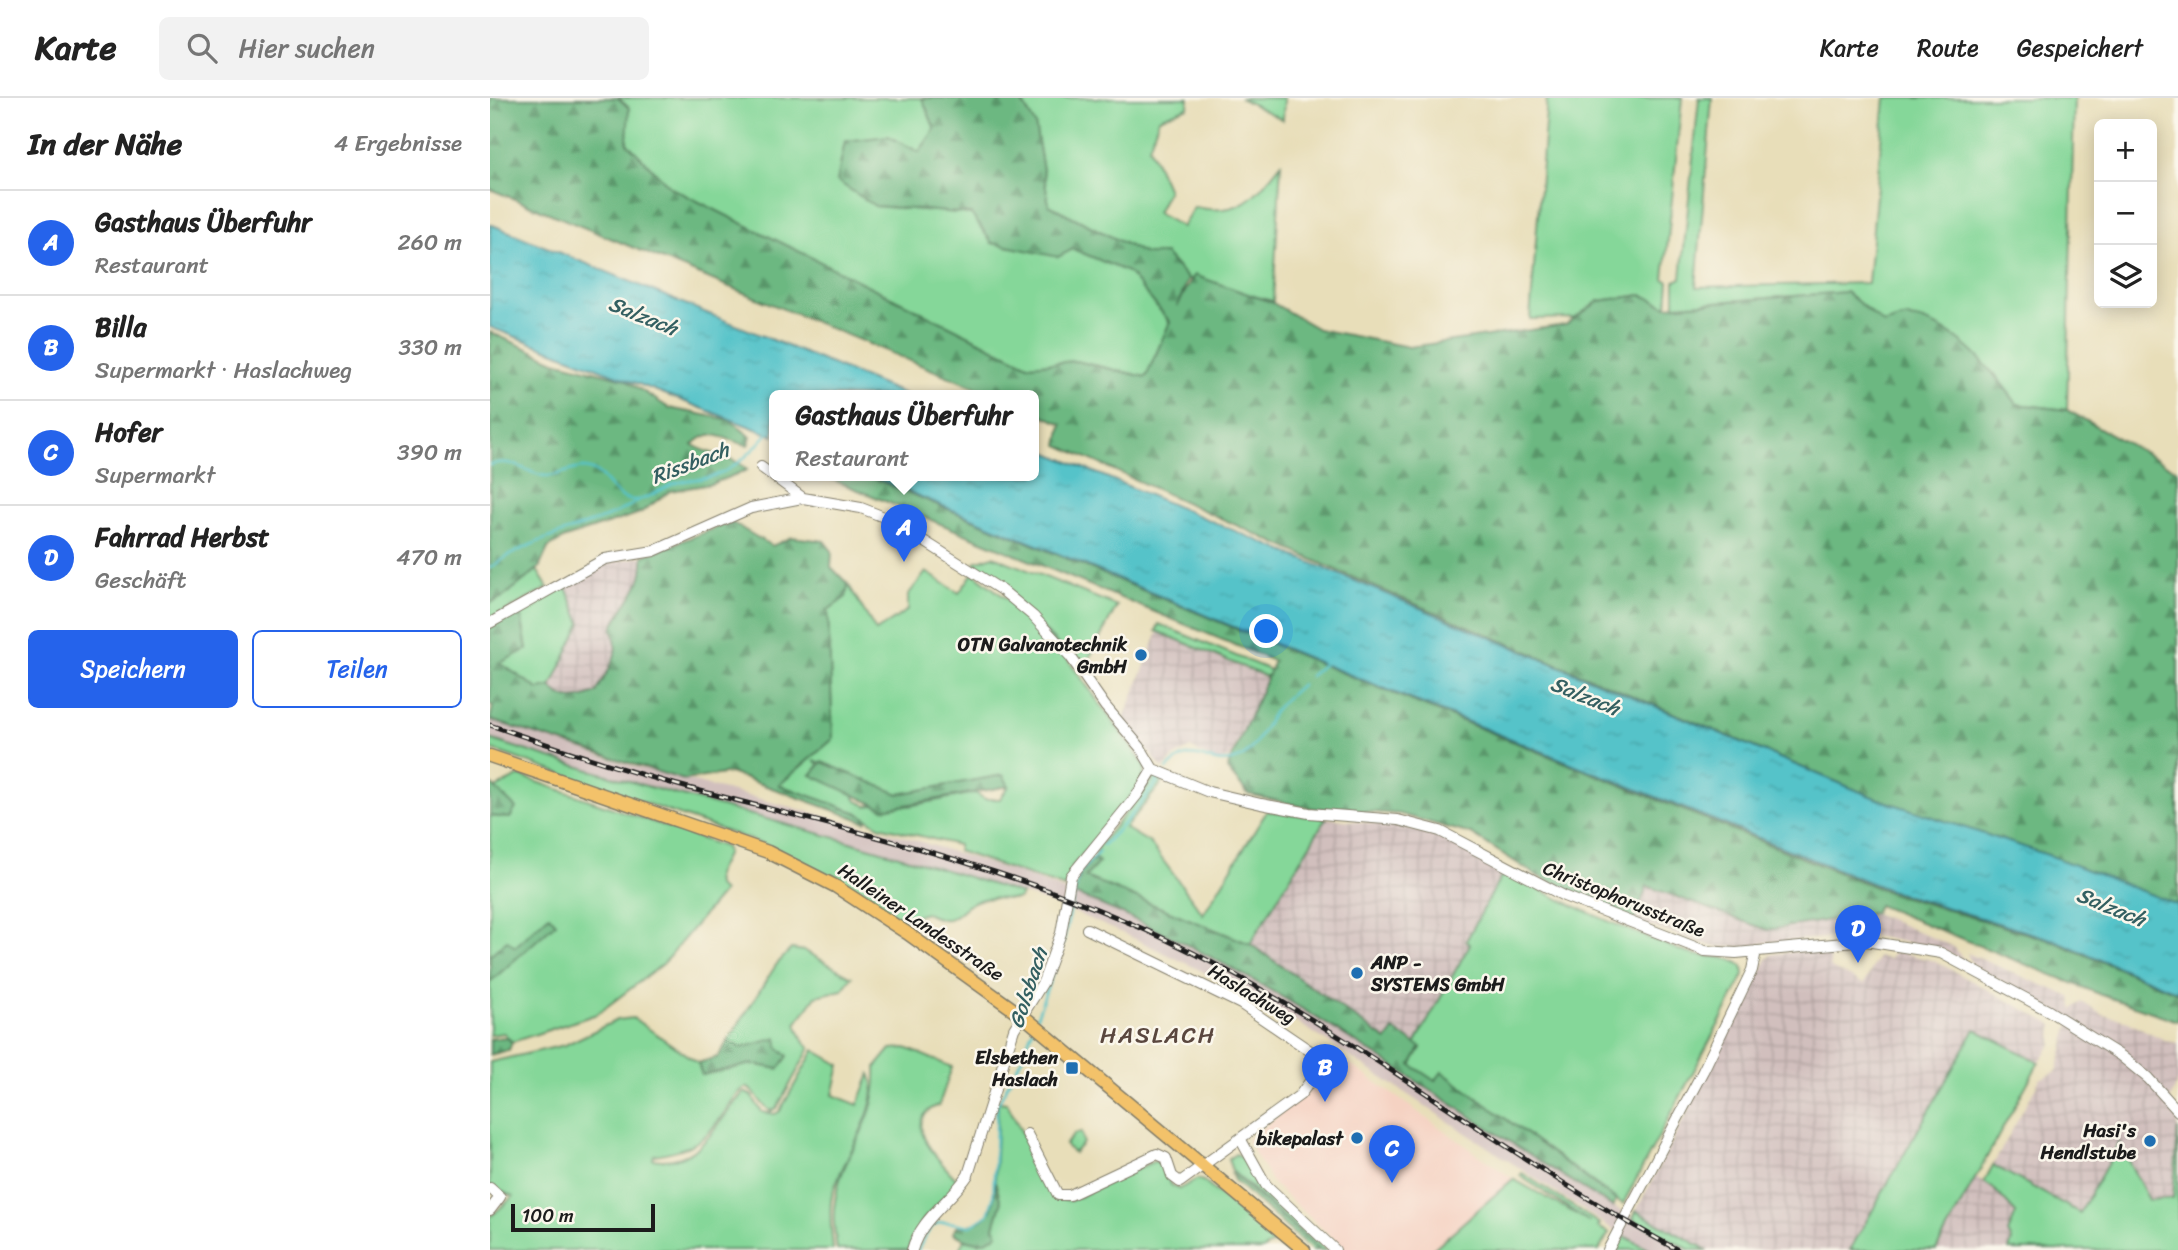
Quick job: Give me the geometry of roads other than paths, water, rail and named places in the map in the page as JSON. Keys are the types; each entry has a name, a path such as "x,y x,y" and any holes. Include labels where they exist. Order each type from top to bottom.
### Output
{"main road":[{"name":"Halleiner Landesstraße","path":"490,756 736,841 796,865 863,903 1026,1018 1304,1250"}],"street":[{"path":"761,467 769,473"},
{"path":"780,481 803,498"},
{"path":"490,623 605,559 654,551 751,508 803,498 861,508 889,519 1003,591 1033,616 1070,656 1105,706 1140,747 1153,769 1137,795 1075,867 1054,951 1026,1018 1014,1029 996,1078 968,1175 955,1195 923,1224 912,1250"},
{"name":"Christophorusstraße","path":"1153,769 1209,792 1309,813 1398,820 1440,831 1564,897 1682,945 1722,953 1866,941 1941,953 2049,1011 2121,1056 2148,1078 2178,1111"},
{"name":"Haslachweg","path":"1027,1134 1055,1192 1065,1196 1157,1154 1166,1158 1172,1176 1180,1182 1300,1095 1325,1061 1241,1004 1087,929"},
{"path":"1608,1250 1745,986 1756,951"},
{"path":"1241,1140 1266,1185 1335,1250"},
{"path":"490,1188 500,1197 490,1210"}],"water":[{"name":"Salzach","path":"490,224 894,390 769,390 769,434 490,327"},
{"name":"Salzach","path":"1039,449 1875,798 2051,856 2178,905 2178,992 2054,940 1889,890 1323,664 883,481 1039,481"}],"waterway":[{"name":"Rissbach","path":"490,465 510,463 545,476 589,469 600,475 624,498 637,500 677,483 724,472 748,455 768,433"},
{"path":"490,568 526,547 601,519 638,501"},
{"name":"Golsbach","path":"1310,676 1326,662"},
{"name":"Golsbach","path":"1167,769 1186,756 1225,762 1242,757 1258,739 1275,710 1302,684"},
{"name":"Golsbach","path":"1103,845 1133,813 1160,778"},
{"name":"Golsbach","path":"1035,1022 1063,943 1079,873 1099,852"},
{"name":"Golsbach","path":"918,1250 929,1231 938,1223 971,1226 988,1215 993,1199 997,1105 1023,1056 1033,1028"}],"railway":[{"path":"490,725 660,780 990,870 1109,914 1234,974 1362,1051 1549,1174 1678,1250"}],"place":[{"name":"Gasthaus Überfuhr","path":"904,562"},
{"name":"OTN Galvanotechnik GmbH","path":"1141,655"},
{"name":"Fahrrad Herbst","path":"1858,963"},
{"name":"ANP - SYSTEMS GmbH","path":"1357,973"},
{"name":"Elsbethen Haslach","path":"1072,1068"},
{"name":"Billa","path":"1325,1102"},
{"name":"bikepalast","path":"1357,1138"},
{"name":"Hasi's Hendlstube","path":"2150,1141"},
{"name":"Hofer","path":"1392,1183"}],"district":[{"name":"HASLACH","path":"1158,1035"}]}
